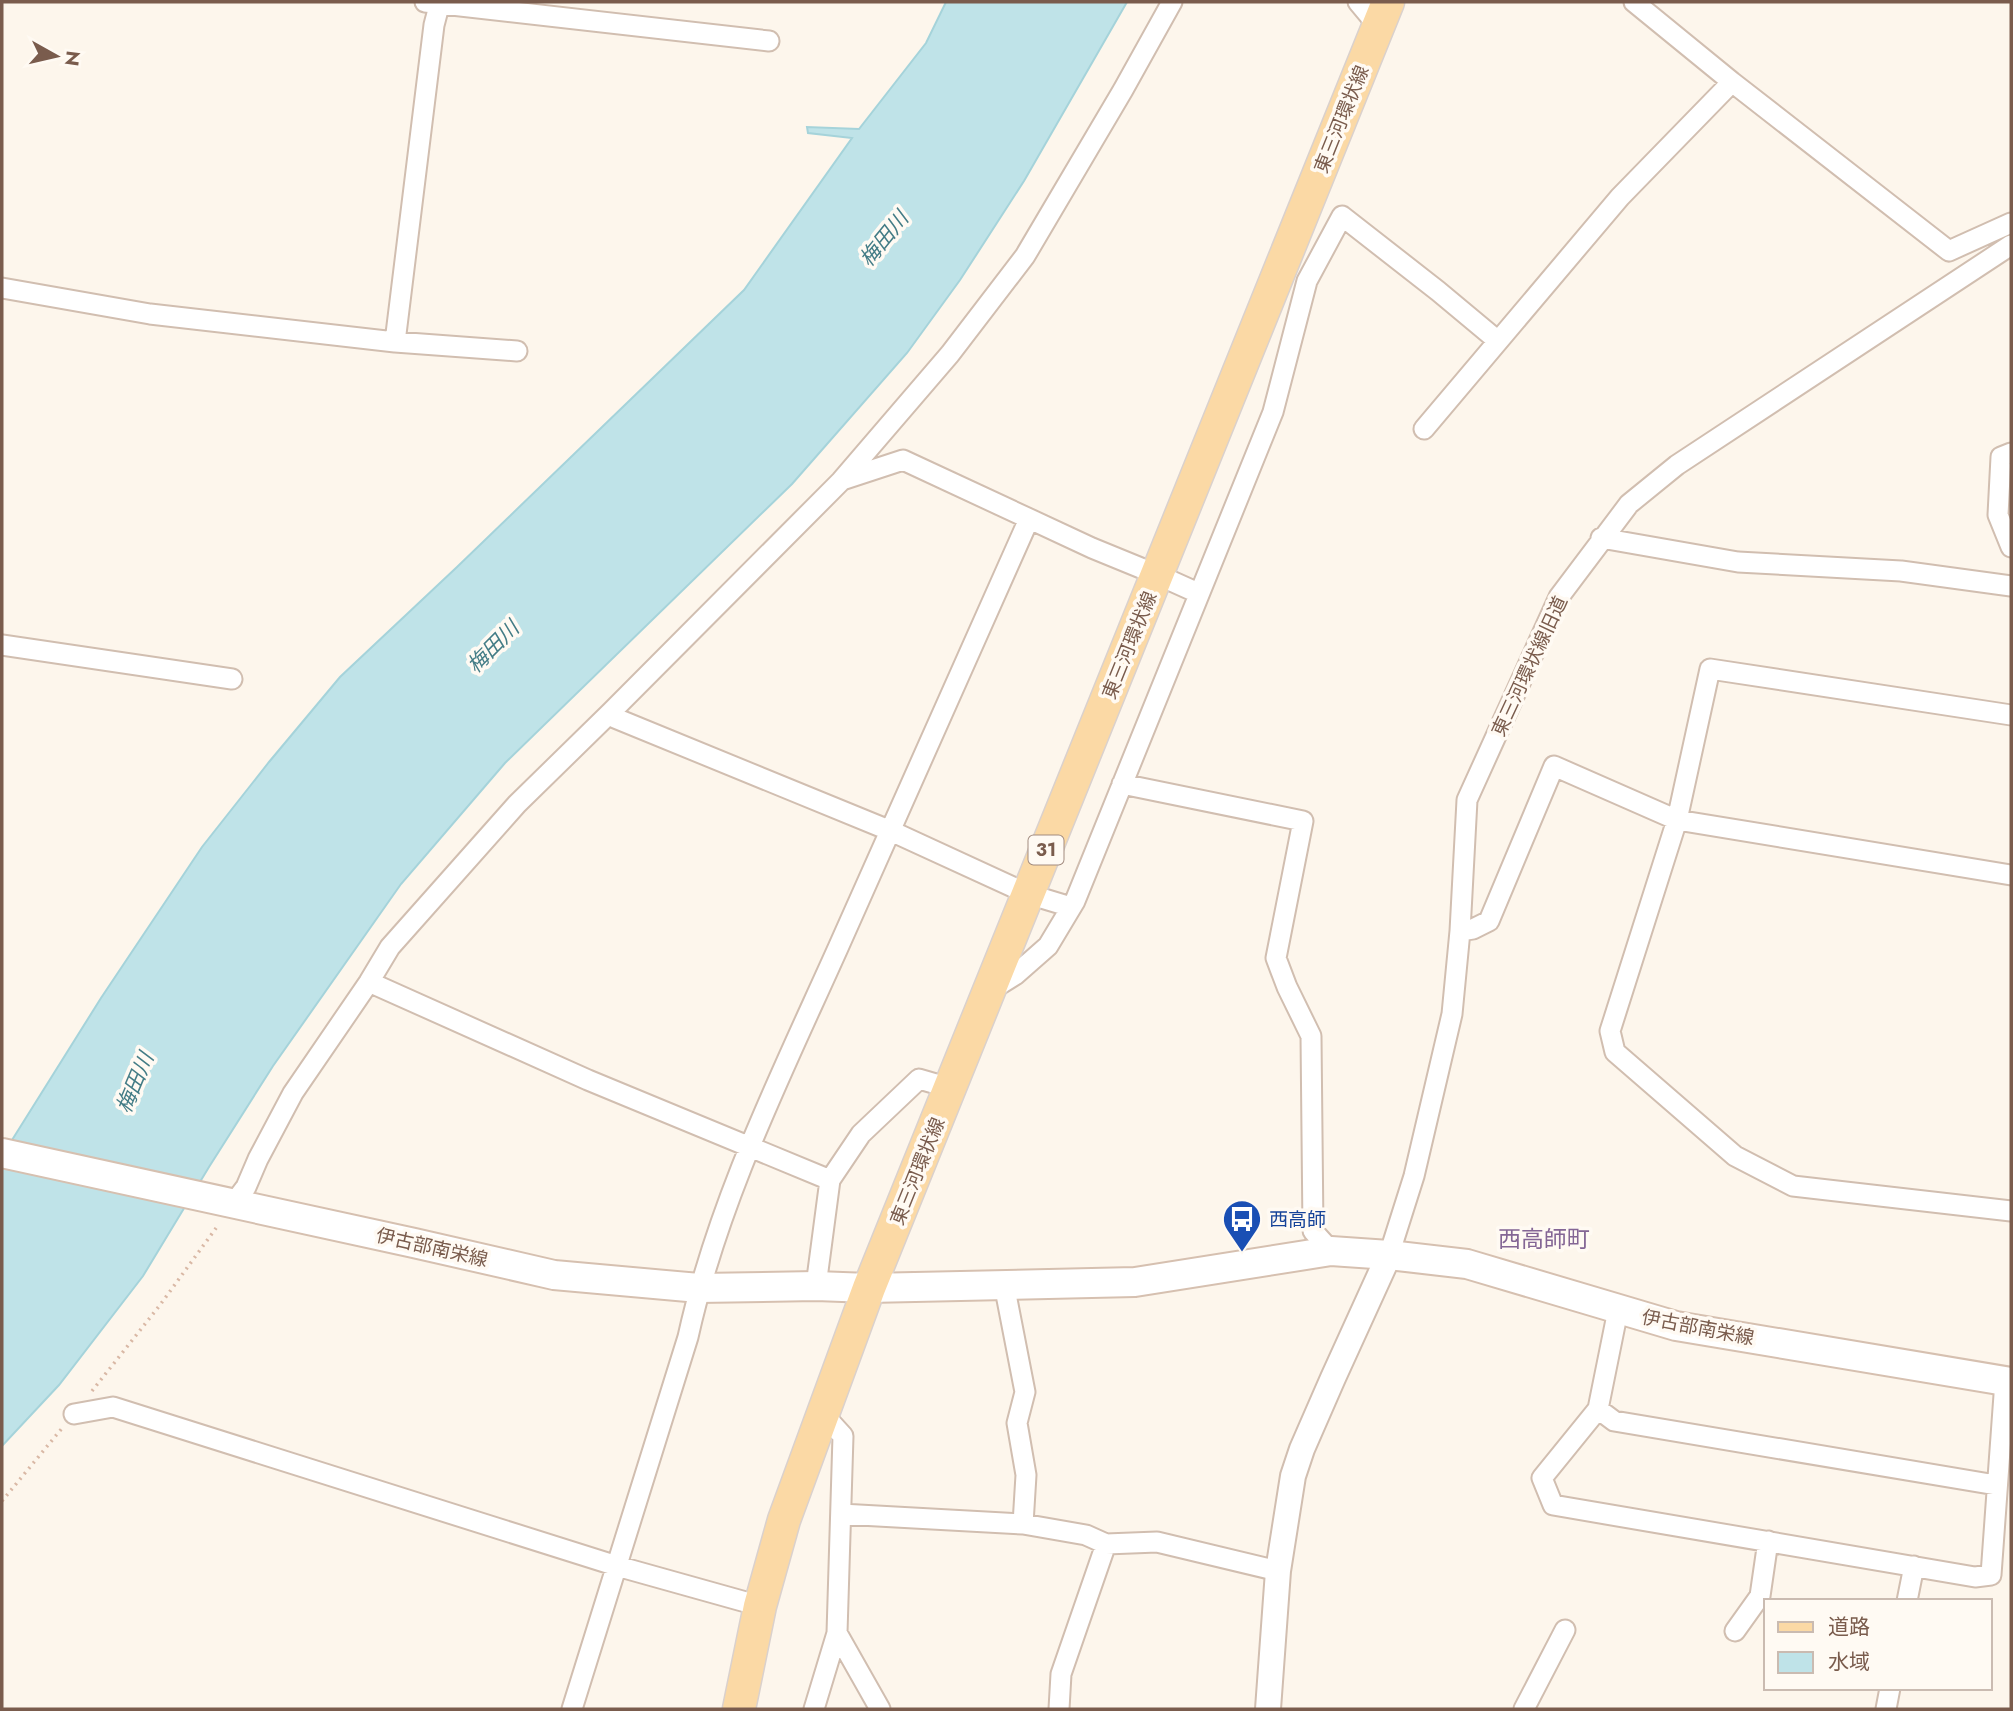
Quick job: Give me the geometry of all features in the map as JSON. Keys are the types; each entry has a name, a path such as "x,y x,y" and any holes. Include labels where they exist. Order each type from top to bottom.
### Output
{"main road":[{"name":"東三河環状線","path":"739,1709 760,1606 784,1520 869,1287 1383,14"},
{"name":"伊古部南栄線","path":"2,1153 554,1275 699,1288 869,1287"},
{"path":"869,1287 1135,1282 1331,1251 1389,1255"},
{"name":"伊古部南栄線","path":"1389,1255 1466,1264 1676,1326 2008,1381"}],"street":[{"path":"396,342 435,2 769,41"},
{"path":"234,1203 246,1187 293,1093 390,947 517,804 841,481 950,354 1025,256 1172,2"},
{"path":"1358,2 1383,14"},
{"path":"1634,2 1731,82 1949,251 2011,223"},
{"path":"1424,429 1620,197 1731,82"},
{"path":"990,991 1015,975 1048,946 1071,907 1273,412 1307,281 1342,216 1498,341"},
{"name":"東三河環状線旧道","path":"1389,1255 1415,1176 1452,1014 1460,931 1467,800 1559,597 1629,503 1677,465 2011,245"},
{"path":"2,288 150,314 396,342 517,351"},
{"path":"2011,453 2001,457 1998,515 2011,547"},
{"path":"841,481 903,460 1092,548 1198,593"},
{"path":"572,1709 688,1337 699,1288 749,1146 1029,519"},
{"path":"1601,538 1738,562 1901,571 2011,586"},
{"path":"2,645 232,679"},
{"path":"2011,715 1710,669 1677,820 1611,1031 1615,1052 1735,1156 1793,1186 2011,1211"},
{"path":"611,712 615,718 891,831 1028,894 1071,907"},
{"path":"1460,931 1473,929 1489,921 1553,766 1677,820 2011,876"},
{"path":"1122,784 1303,821 1276,958 1311,1036 1313,1231 1331,1251"},
{"path":"369,982 588,1080 830,1180"},
{"path":"816,1286 830,1180 861,1134 919,1079 950,1088"},
{"path":"1268,1709 1278,1571 1293,1476 1302,1449 1389,1255"},
{"path":"1004,1284 1025,1392 1017,1423 1026,1475 1023,1524"},
{"path":"1618,1310 1598,1409 1542,1478 1553,1505 1975,1577 1991,1575 1996,1485 2008,1381"},
{"path":"74,1414 113,1407 617,1566 760,1606"},
{"path":"1598,1409 1614,1421 1996,1485"},
{"path":"814,1709 837,1633 841,1514 843,1436 823,1414"},
{"path":"841,1514 1023,1524 1086,1535 1106,1544 1157,1542 1278,1571"},
{"path":"1735,1632 1760,1596 1768,1541"},
{"path":"1059,1709 1061,1674 1106,1544"},
{"path":"1907,1599 1914,1566"},
{"path":"1524,1709 1565,1630"},
{"path":"837,1633 880,1709"},
{"path":"1886,1709 1890,1690"}],"path":[{"path":"2,1501 160,1305 234,1203"}],"water":[{"name":"梅田川","path":"946,2 1127,2 1024,181 960,280 907,353 792,484 505,763 401,884 273,1066 143,1276 59,1385 2,1446 2,1156 101,998 202,847 340,677 744,290 852,138 808,133 807,127 859,129 926,43"}],"place":[{"name":"西高師","path":"1242,1253"}],"district":[{"name":"西高師町","path":"1544,1239"}]}
